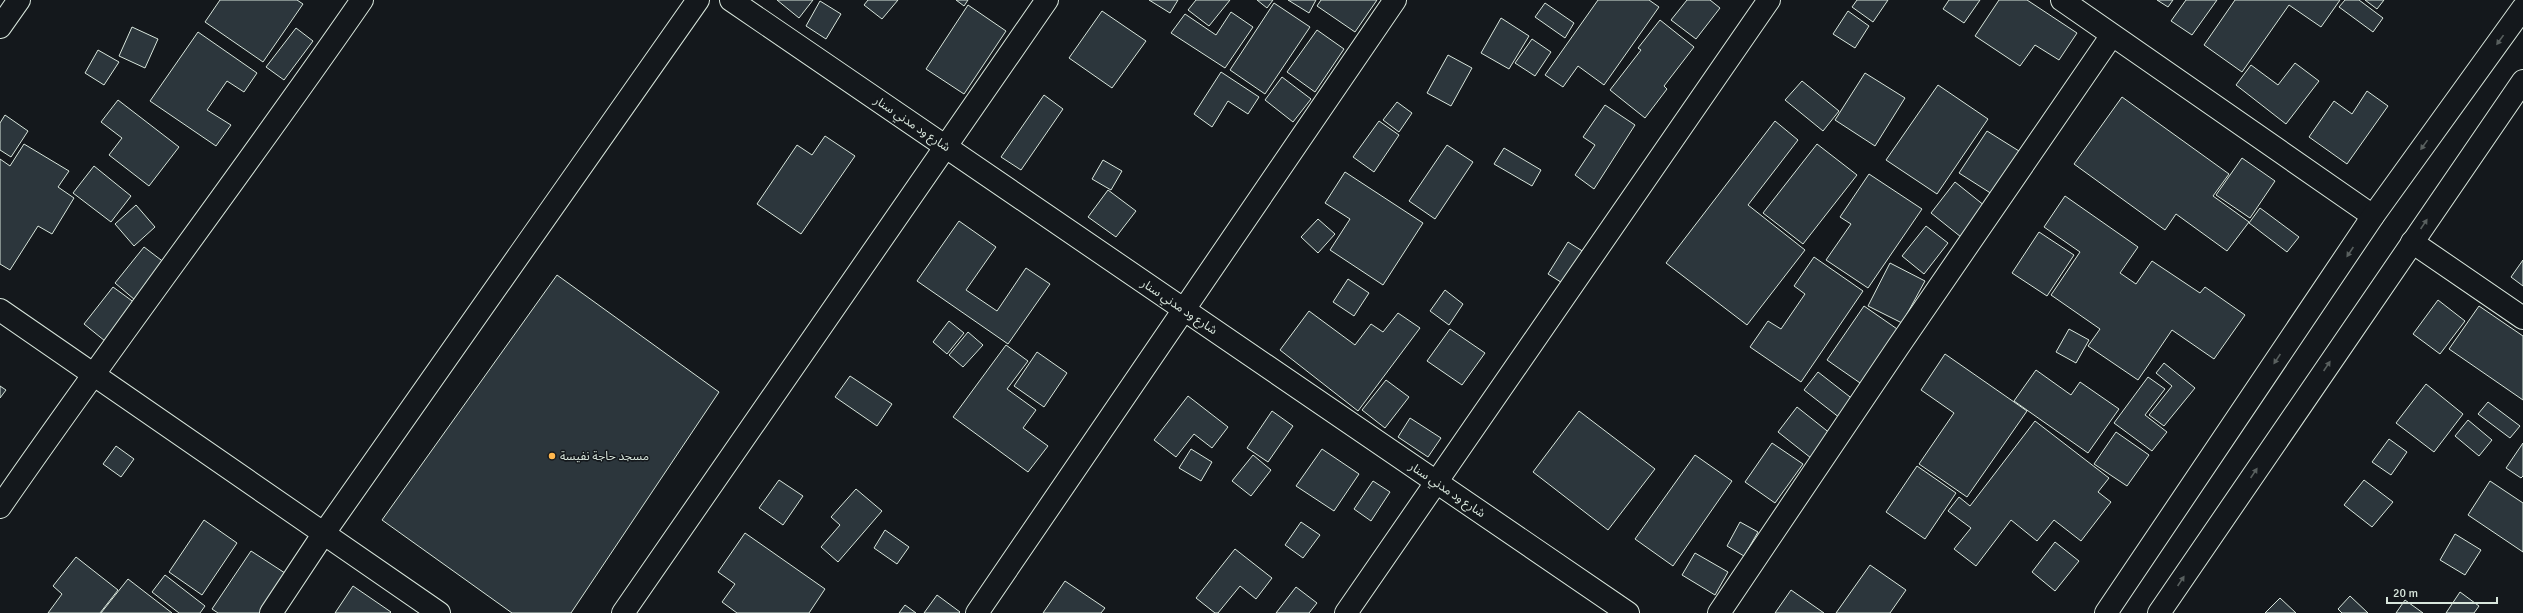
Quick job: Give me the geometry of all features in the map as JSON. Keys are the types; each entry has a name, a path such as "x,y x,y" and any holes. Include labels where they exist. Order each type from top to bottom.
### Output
{"street":[{"path":"0,27 19,0"},
{"path":"0,507 92,374 286,110 362,0"},
{"path":"271,613 324,533 698,0"},
{"name":"شارع ود مدني سنار","path":"731,0 1628,613"},
{"path":"623,613 1047,0"},
{"path":"978,613 1185,311 1395,0"},
{"path":"1346,613 1769,0"},
{"path":"2062,0 2374,216"},
{"path":"2106,613 2374,216 2523,8"},
{"path":"1719,613 1898,347 2112,35"},
{"path":"2158,613 2523,80"},
{"path":"2412,242 2523,318"},
{"path":"0,310 439,613"}],"building":[{"path":"220,0 297,0 303,4 263,62 205,22"},
{"path":"777,0 813,0 799,18"},
{"path":"868,0 898,0 882,19 864,5"},
{"path":"956,0 968,0 964,6"},
{"path":"1149,0 1178,0 1170,13"},
{"path":"1196,0 1230,0 1209,26 1188,10"},
{"path":"1257,0 1273,0 1267,8"},
{"path":"1288,0 1316,0 1309,13"},
{"path":"1321,0 1377,0 1355,32 1317,6"},
{"path":"1598,0 1649,0 1659,7 1604,85 1578,66 1563,87 1545,75"},
{"path":"1687,0 1710,0 1720,8 1696,39 1671,20"},
{"path":"1857,0 1888,0 1873,22 1852,7"},
{"path":"1949,0 1980,0 1964,23 1943,9"},
{"path":"1999,0 2027,0 2077,33 2059,60 2035,45 2020,66 1975,36"},
{"path":"2157,0 2173,0 2168,7"},
{"path":"2186,0 2217,0 2192,35 2171,21"},
{"path":"2235,0 2340,0 2321,27 2289,5 2242,72 2204,45"},
{"path":"2345,0 2359,0 2383,18 2373,32 2339,7"},
{"path":"2365,0 2384,0 2377,9"},
{"path":"820,1 841,14 826,39 806,26"},
{"path":"1274,3 1310,27 1265,94 1230,70"},
{"path":"1545,3 1574,23 1565,38 1535,17"},
{"path":"968,5 1006,31 964,94 926,69"},
{"path":"1102,11 1146,41 1112,88 1069,58"},
{"path":"1848,11 1869,26 1855,48 1833,34"},
{"path":"1231,12 1253,27 1225,68 1171,33 1185,14 1216,35"},
{"path":"1501,18 1529,36 1509,69 1481,53"},
{"path":"1660,20 1694,47 1664,86 1667,89 1645,118 1610,90 1641,50 1638,48"},
{"path":"132,27 158,39 145,68 119,56"},
{"path":"296,28 313,41 284,80 266,67"},
{"path":"1317,30 1344,49 1315,92 1287,72"},
{"path":"198,32 257,73 244,92 227,81 207,110 231,125 216,146 150,101"},
{"path":"1532,39 1551,52 1535,76 1515,63"},
{"path":"98,50 119,62 104,85 85,73"},
{"path":"1448,55 1472,68 1451,106 1427,93"},
{"path":"2295,63 2319,81 2286,124 2236,85 2251,65 2278,85"},
{"path":"1221,72 1259,97 1248,114 1228,101 1212,127 1194,114"},
{"path":"1865,73 1905,98 1875,146 1835,120"},
{"path":"1282,77 1311,99 1293,122 1265,100"},
{"path":"1802,81 1839,111 1823,131 1785,100"},
{"path":"1938,85 1988,119 1937,194 1886,160"},
{"path":"2367,91 2388,106 2347,164 2309,137 2334,101 2352,114"},
{"path":"1044,95 1063,109 1021,170 1001,157"},
{"path":"2122,97 2229,174 2213,196 2249,222 2227,251 2176,214 2165,230 2074,164"},
{"path":"118,100 179,147 149,186 109,155 122,138 101,122"},
{"path":"1397,102 1412,113 1399,132 1383,120"},
{"path":"1605,105 1635,125 1594,189 1575,175 1595,145 1583,137"},
{"path":"5,115 28,131 11,157 0,150 0,123"},
{"path":"1379,121 1399,135 1374,172 1353,157"},
{"path":"1775,121 1798,140 1748,205 1805,250 1747,325 1666,263"},
{"path":"1987,131 2019,151 1992,194 1959,173"},
{"path":"825,136 855,156 801,234 757,204 797,145 812,155"},
{"path":"24,144 69,171 58,187 74,198 52,234 38,226 10,270 0,264 0,159 10,166"},
{"path":"1817,144 1857,175 1803,244 1763,213"},
{"path":"1447,145 1473,162 1435,219 1409,201"},
{"path":"1504,148 1541,170 1532,186 1494,164"},
{"path":"2242,158 2275,181 2250,218 2216,195"},
{"path":"1103,160 1122,171 1111,190 1092,179"},
{"path":"94,166 131,196 111,222 73,193"},
{"path":"1345,172 1423,223 1383,285 1330,250 1350,219 1325,203"},
{"path":"1869,174 1922,209 1868,288 1826,260 1851,224 1840,217"},
{"path":"1955,182 1985,206 1961,237 1931,213"},
{"path":"1108,190 1136,211 1116,237 1088,217"},
{"path":"2065,196 2138,247 2120,273 2136,284 2152,261 2200,293 2205,287 2245,315 2214,359 2172,330 2138,380 2088,346 2100,329 2051,295 2080,252 2044,227"},
{"path":"136,205 155,227 134,246 115,224"},
{"path":"2260,208 2299,237 2287,252 2249,223"},
{"path":"1318,219 1335,234 1318,253 1301,237"},
{"path":"959,221 996,247 966,290 997,311 1026,268 1050,284 1008,344 917,281"},
{"path":"1926,226 1948,243 1924,274 1902,256"},
{"path":"2039,232 2074,255 2047,296 2012,273"},
{"path":"1568,242 1584,252 1564,284 1548,274"},
{"path":"144,247 165,263 135,300 115,283"},
{"path":"1814,257 1863,291 1801,382 1750,347 1768,321 1781,329 1805,294 1794,286"},
{"path":"2523,260 2523,286 2511,277"},
{"path":"1890,263 1925,281 1902,323 1868,306"},
{"name":"مسجد حاجة نفيسة","path":"557,275 719,392 571,613 512,613 382,520"},
{"path":"1348,279 1369,293 1354,316 1333,302"},
{"path":"113,287 135,303 105,341 84,324"},
{"path":"1445,290 1463,304 1449,325 1430,311"},
{"path":"2438,300 2465,321 2440,354 2413,334"},
{"path":"1864,306 1900,331 1863,385 1827,360"},
{"path":"2479,306 2523,336 2523,400 2449,349"},
{"path":"1309,311 1355,345 1371,324 1383,332 1398,313 1420,328 1358,411 1280,350"},
{"path":"949,321 964,333 947,354 933,342"},
{"path":"1450,329 1485,353 1462,385 1427,361"},
{"path":"2069,329 2089,340 2076,363 2056,352"},
{"path":"968,332 983,345 963,367 949,355"},
{"path":"1006,345 1028,361 1007,389 1036,410 1023,428 1048,446 1028,472 953,417"},
{"path":"1037,352 1067,373 1044,407 1014,386"},
{"path":"1945,354 2027,411 1967,497 1919,464 1954,413 1921,390"},
{"path":"2164,363 2195,388 2164,426 2149,415 2172,386 2156,373"},
{"path":"2036,370 2071,395 2080,382 2119,409 2088,453 2014,401"},
{"path":"1818,372 1854,400 1840,418 1804,390"},
{"path":"850,376 892,404 877,426 835,397"},
{"path":"2148,377 2165,389 2145,415 2167,432 2152,451 2114,423"},
{"path":"1386,380 1409,397 1385,428 1362,410"},
{"path":"2426,384 2463,414 2434,452 2396,423"},
{"path":"0,386 6,390 0,398"},
{"path":"1188,396 1228,427 1212,448 1194,434 1176,457 1154,440"},
{"path":"2488,402 2520,426 2510,438 2478,414"},
{"path":"1797,407 1831,434 1811,458 1778,432"},
{"path":"1272,411 1293,426 1268,462 1247,448"},
{"path":"1579,411 1655,469 1608,530 1533,472"},
{"path":"1410,418 1441,438 1428,457 1398,437"},
{"path":"2468,420 2492,440 2479,456 2455,436"},
{"path":"2035,421 2109,478 2098,492 2111,502 2081,541 2054,520 2037,541 2011,520 1976,566 1954,549 1971,528 1948,511 1959,497 1970,506"},
{"path":"2116,432 2149,455 2127,486 2094,464"},
{"path":"2389,439 2407,452 2391,475 2372,462"},
{"path":"1772,443 1803,464 1775,503 1745,482"},
{"path":"2523,443 2523,476 2521,478 2506,468"},
{"path":"116,446 134,459 121,477 103,464"},
{"path":"1191,449 1212,462 1201,481 1179,468"},
{"path":"1322,449 1359,474 1334,511 1296,486"},
{"path":"1253,455 1271,470 1251,496 1232,481"},
{"path":"1695,455 1732,481 1673,566 1635,539"},
{"path":"1917,466 1956,493 1925,539 1886,512"},
{"path":"779,480 803,496 783,525 759,508"},
{"path":"2364,480 2393,502 2372,527 2344,505"},
{"path":"1373,481 1390,492 1371,521 1354,509"},
{"path":"2490,481 2523,503 2523,552 2468,515"},
{"path":"856,489 882,511 838,562 821,547 840,525 831,517"},
{"path":"204,520 237,543 202,595 169,572"},
{"path":"1301,522 1320,535 1303,558 1285,545"},
{"path":"1740,522 1758,532 1744,556 1727,546"},
{"path":"885,530 909,547 897,564 874,548"},
{"path":"745,533 825,589 809,613 737,613 722,602 735,584 718,572"},
{"path":"2455,534 2481,550 2465,575 2440,560"},
{"path":"2055,542 2079,561 2055,591 2032,572"},
{"path":"1235,549 1272,578 1256,599 1240,586 1218,613 1215,613 1196,598"},
{"path":"251,551 291,577 266,613 218,613 212,609"},
{"path":"1695,553 1728,572 1715,595 1682,575"},
{"path":"76,557 118,590 100,613 48,613 62,594 53,586"},
{"path":"1870,565 1906,590 1890,613 1836,613"},
{"path":"165,575 205,606 200,613 179,613 152,592"},
{"path":"128,579 172,613 101,613"},
{"path":"1065,581 1105,608 1101,613 1043,613"},
{"path":"353,586 391,612 335,613"},
{"path":"1296,587 1317,603 1309,613 1276,613"},
{"path":"1791,590 1824,613 1775,613"},
{"path":"2460,592 2479,606 2474,613 2446,613"},
{"path":"937,595 960,612 924,613"},
{"path":"2350,596 2368,613 2342,613 2338,609"},
{"path":"2280,598 2296,613 2265,613"},
{"path":"2405,600 2423,613 2396,613"},
{"path":"905,605 916,613 899,613"}],"place":[{"name":"مسجد حاجة نفيسة","path":"552,456"}]}
